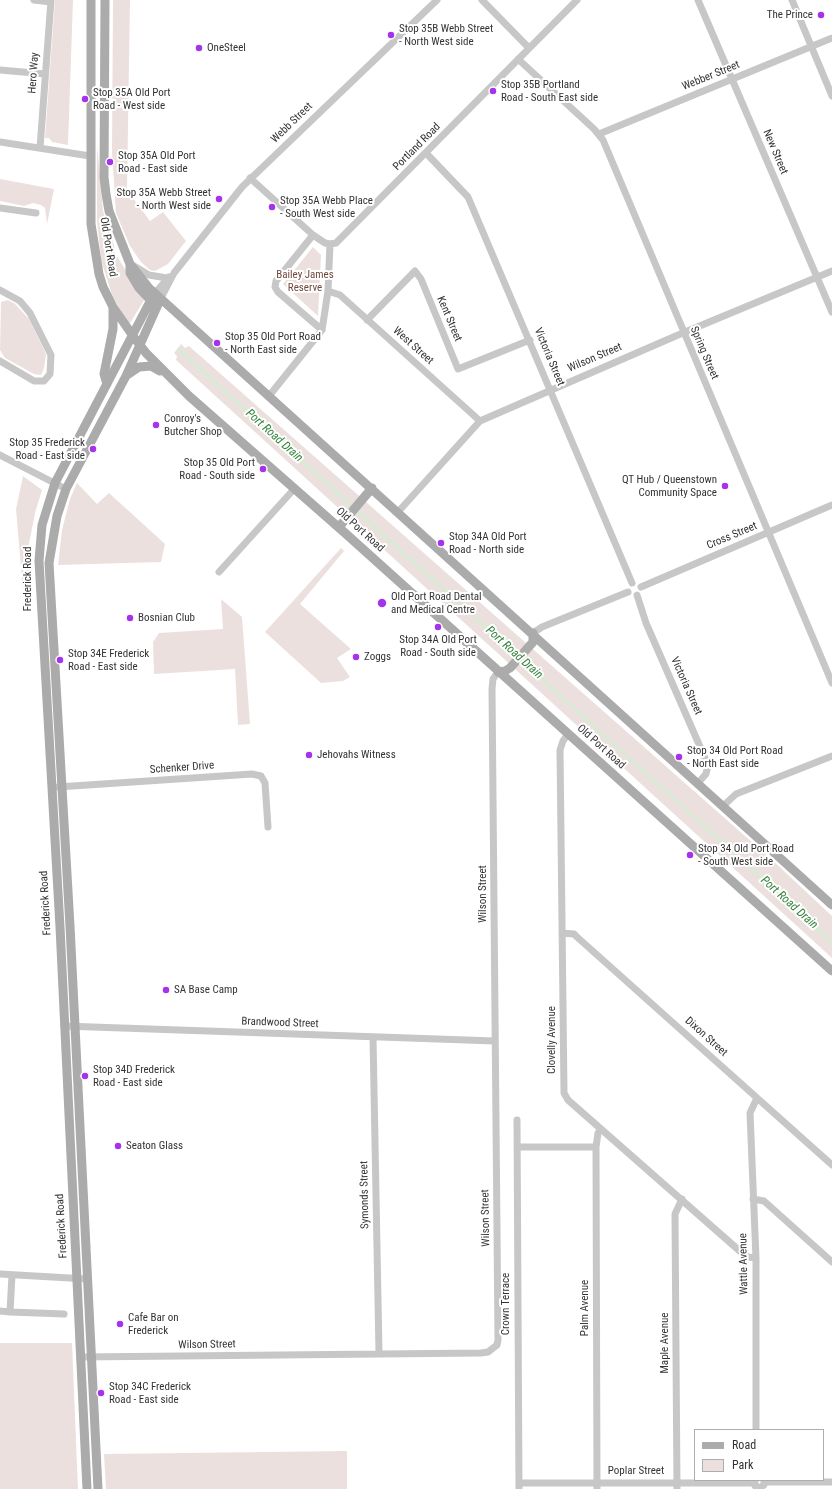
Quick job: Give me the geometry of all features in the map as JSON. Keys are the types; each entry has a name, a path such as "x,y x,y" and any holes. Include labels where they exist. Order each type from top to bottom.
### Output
{"main road":[{"name":"Old Port Road","path":"91,0 90,156 91,224 94,249 99,274 113,307 132,336 167,374 214,419 295,488 832,971"},
{"name":"Old Port Road","path":"105,0 105,188 109,211 130,264 130,273 139,288 156,300"},
{"path":"156,300 269,396 372,488 832,905"},
{"name":"Frederick Road","path":"87,1489 64,1026 38,561 42,525 55,483 132,336 156,300"},
{"name":"Frederick Road","path":"98,1489 75,1026 49,564 57,516 66,489 141,345 156,300"},
{"path":"107,384 104,374 113,329 113,307"},
{"path":"126,376 139,367 151,366 167,374"},
{"path":"338,527 372,488"},
{"path":"498,672 505,671 510,668 531,644 533,634"}],"street":[{"path":"34,0 51,1"},
{"name":"Webb Street","path":"156,300 174,273 210,226 250,178 437,0"},
{"path":"482,0 529,48"},
{"name":"Portland Road","path":"330,244 336,243 577,0"},
{"name":"New Street","path":"698,0 832,312"},
{"path":"792,0 832,96"},
{"name":"Hero Way","path":"40,148 51,1"},
{"name":"Webber Street","path":"599,134 832,38"},
{"name":"Spring Street","path":"518,59 599,134 832,683"},
{"path":"0,70 45,74"},
{"path":"0,142 90,156"},
{"name":"Victoria Street","path":"426,153 468,197 632,583"},
{"path":"250,178 313,235 325,243 330,244 328,291 325,320 322,330 269,396"},
{"path":"0,208 36,213"},
{"path":"313,235 276,281 275,287 278,292 318,324 322,330"},
{"path":"130,264 149,275 167,278"},
{"name":"Kent Street","path":"367,320 415,271 417,272 458,369 530,340"},
{"name":"Wilson Street","path":"398,512 480,421 683,333 832,271"},
{"name":"Webb Street","path":"156,300 167,278 174,273"},
{"path":"0,290 20,301 30,313 52,355 50,374 44,381 34,381 0,361"},
{"name":"West Street","path":"328,291 340,295 480,421"},
{"path":"0,455 66,489"},
{"path":"219,572 295,488"},
{"name":"Cross Street","path":"641,586 832,505"},
{"path":"632,583 637,583 641,586 641,591 637,596 632,596 628,592 628,586 632,583"},
{"path":"533,634 542,627 628,592"},
{"name":"Victoria Street","path":"637,596 646,623 708,765 706,774 698,784"},
{"name":"Wilson Street","path":"80,1358 379,1353 481,1353 488,1352 497,1345 492,689 494,679 498,672"},
{"name":"Clovelly Avenue","path":"568,734 563,741 560,750 564,1093 568,1100 742,1253 748,1257 756,1258"},
{"path":"723,806 736,794 832,756"},
{"name":"Schenker Drive","path":"51,787 257,775 261,776 265,783 268,827"},
{"name":"Dixon Street","path":"562,933 574,934 578,937 832,1165"},
{"name":"Brandwood Street","path":"64,1026 495,1041"},
{"name":"Symonds Street","path":"373,1037 379,1353"},
{"name":"Wattle Avenue","path":"756,1429 756,1258 750,1113 757,1098"},
{"name":"Crown Terrace","path":"517,1120 519,1486"},
{"name":"Palm Avenue","path":"597,1486 596,1147 597,1136 601,1129"},
{"path":"517,1147 596,1147"},
{"name":"Maple Avenue","path":"677,1486 675,1214 682,1199"},
{"path":"753,1199 764,1201 832,1262"},
{"path":"0,1274 87,1279"},
{"path":"10,1312 12,1275"},
{"path":"0,1311 64,1314"},
{"path":"756,1485 763,1486 764,1481 832,1482"},
{"name":"Poplar Street","path":"519,1486 756,1485"}],"green space":[{"path":"55,0 73,0 68,145 52,142 49,138 45,138"},
{"path":"113,0 130,0 127,190 150,221 163,212 186,241 168,264 155,271 150,270 141,262 130,246 116,213 112,152"},
{"path":"97,145 103,211 114,245 115,253 144,300 129,325 112,295 101,260 97,219"},
{"path":"0,179 54,189 47,224 45,208 41,205 33,203 24,206 0,201"},
{"name":"Bailey James Reserve","path":"313,247 321,255 318,316 283,284"},
{"path":"8,300 15,304 29,319 46,354 44,368 41,375 34,374 5,358 0,350 1,302"},
{"path":"181,344 185,348 189,346 770,858 832,916 832,958 176,360 177,356 174,353"},
{"path":"23,476 42,490 35,513 28,549 29,592 23,591 16,509"},
{"path":"77,483 97,504 109,493 165,544 161,562 58,565 62,530 70,499"},
{"path":"341,548 344,551 300,604 351,649 337,658 350,677 343,681 321,683 265,632"},
{"path":"221,599 242,617 250,724 238,725 235,669 154,674 153,642 159,633 223,629"},
{"path":"0,1343 72,1343 78,1489 0,1489"},
{"path":"347,1451 347,1489 106,1489 104,1454"}],"waterway":[{"name":"Port Road Drain","path":"178,349 353,507"},
{"name":"Port Road Drain","path":"356,510 517,656"},
{"name":"Port Road Drain","path":"520,659 832,942"}],"place":[{"name":"The Prince","path":"821,15"},
{"name":"Stop 35B Webb Street - North West side","path":"391,35"},
{"name":"OneSteel","path":"199,48"},
{"name":"Stop 35B Portland Road - South East side","path":"493,91"},
{"name":"Stop 35A Old Port Road - West side","path":"85,99"},
{"name":"Stop 35A Old Port Road - East side","path":"110,162"},
{"name":"Stop 35A Webb Street - North West side","path":"219,199"},
{"name":"Stop 35A Webb Place - South West side","path":"272,207"},
{"name":"Stop 35 Old Port Road - North East side","path":"217,343"},
{"name":"Conroy's Butcher Shop","path":"156,425"},
{"name":"Stop 35 Frederick Road - East side","path":"93,449"},
{"name":"Stop 35 Old Port Road - South side","path":"263,469"},
{"name":"QT Hub / Queenstown Community Space","path":"725,486"},
{"name":"Stop 34A Old Port Road - North side","path":"441,543"},
{"name":"Old Port Road Dental and Medical Centre","path":"382,603"},
{"name":"Bosnian Club","path":"130,618"},
{"name":"Stop 34A Old Port Road - South side","path":"438,627"},
{"name":"Zoggs","path":"356,657"},
{"name":"Stop 34E Frederick Road - East side","path":"60,660"},
{"name":"Jehovahs Witness","path":"309,755"},
{"name":"Stop 34 Old Port Road - North East side","path":"679,757"},
{"name":"Stop 34 Old Port Road - South West side","path":"690,855"},
{"name":"SA Base Camp","path":"166,990"},
{"name":"Stop 34D Frederick Road - East side","path":"85,1076"},
{"name":"Seaton Glass","path":"118,1146"},
{"name":"Cafe Bar on Frederick","path":"120,1324"},
{"name":"Stop 34C Frederick Road - East side","path":"101,1393"}]}
